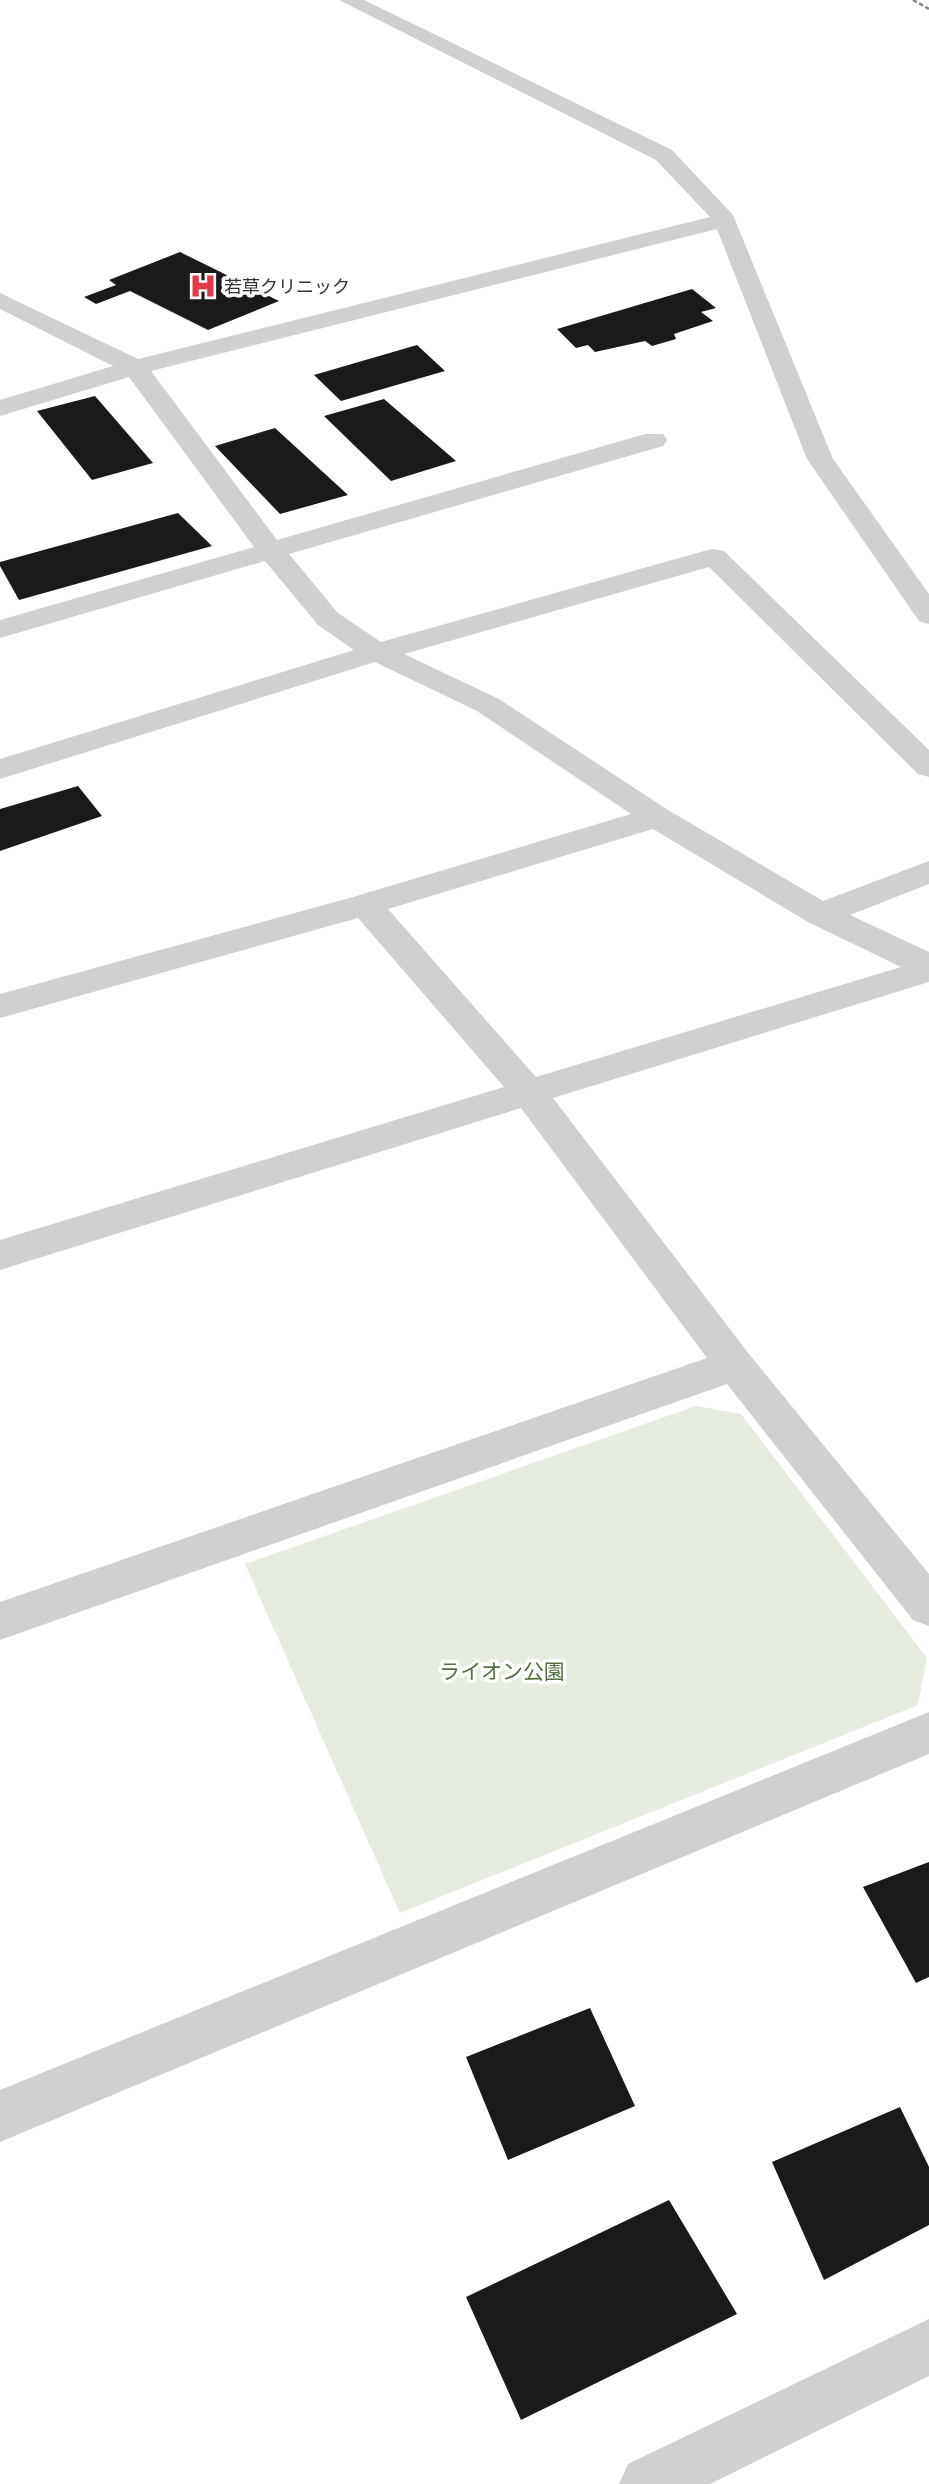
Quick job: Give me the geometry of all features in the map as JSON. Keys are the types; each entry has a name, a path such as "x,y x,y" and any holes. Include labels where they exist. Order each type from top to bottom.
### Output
{"street":[{"path":"349,0 664,155 725,220 820,459 929,615"},
{"path":"0,408 135,367 725,220"},
{"path":"0,300 135,367 271,551 328,619 377,652 488,705 657,817 820,914 929,968"},
{"path":"0,629 654,440"},
{"path":"0,769 377,652 713,557 929,767"},
{"path":"0,1006 365,905 657,817"},
{"path":"820,914 929,872"},
{"path":"365,905 531,1094 735,1365 929,1607"},
{"path":"0,1255 531,1094 929,968"},
{"path":"0,1621 735,1365"},
{"path":"0,2116 929,1733"},
{"path":"648,2484 929,2347"}],"green space":[{"name":"ライオン公園","path":"696,1406 741,1414 927,1658 918,1705 400,1913 245,1564"}],"building":[{"path":"180,252 279,301 208,330 130,291 96,304 84,297 116,285 109,280"},
{"path":"692,289 716,308 701,312 713,321 674,334 676,339 652,346 645,341 595,352 588,345 576,348 557,329"},
{"path":"417,345 445,371 341,401 314,375"},
{"path":"95,396 153,463 92,480 37,411"},
{"path":"384,399 456,461 391,481 324,416"},
{"path":"275,428 348,495 280,514 215,446"},
{"path":"178,513 212,546 19,600 0,566 0,562"},
{"path":"78,786 102,816 0,851 0,809"},
{"path":"929,1862 929,1977 916,1983 863,1887"},
{"path":"590,2008 635,2106 508,2160 466,2057"},
{"path":"900,2107 929,2167 929,2225 824,2280 772,2162"},
{"path":"669,2200 737,2314 521,2420 466,2297"}],"railway":[{"path":"913,0 929,9"}],"place":[{"name":"若草クリニック","path":"203,286"}]}
